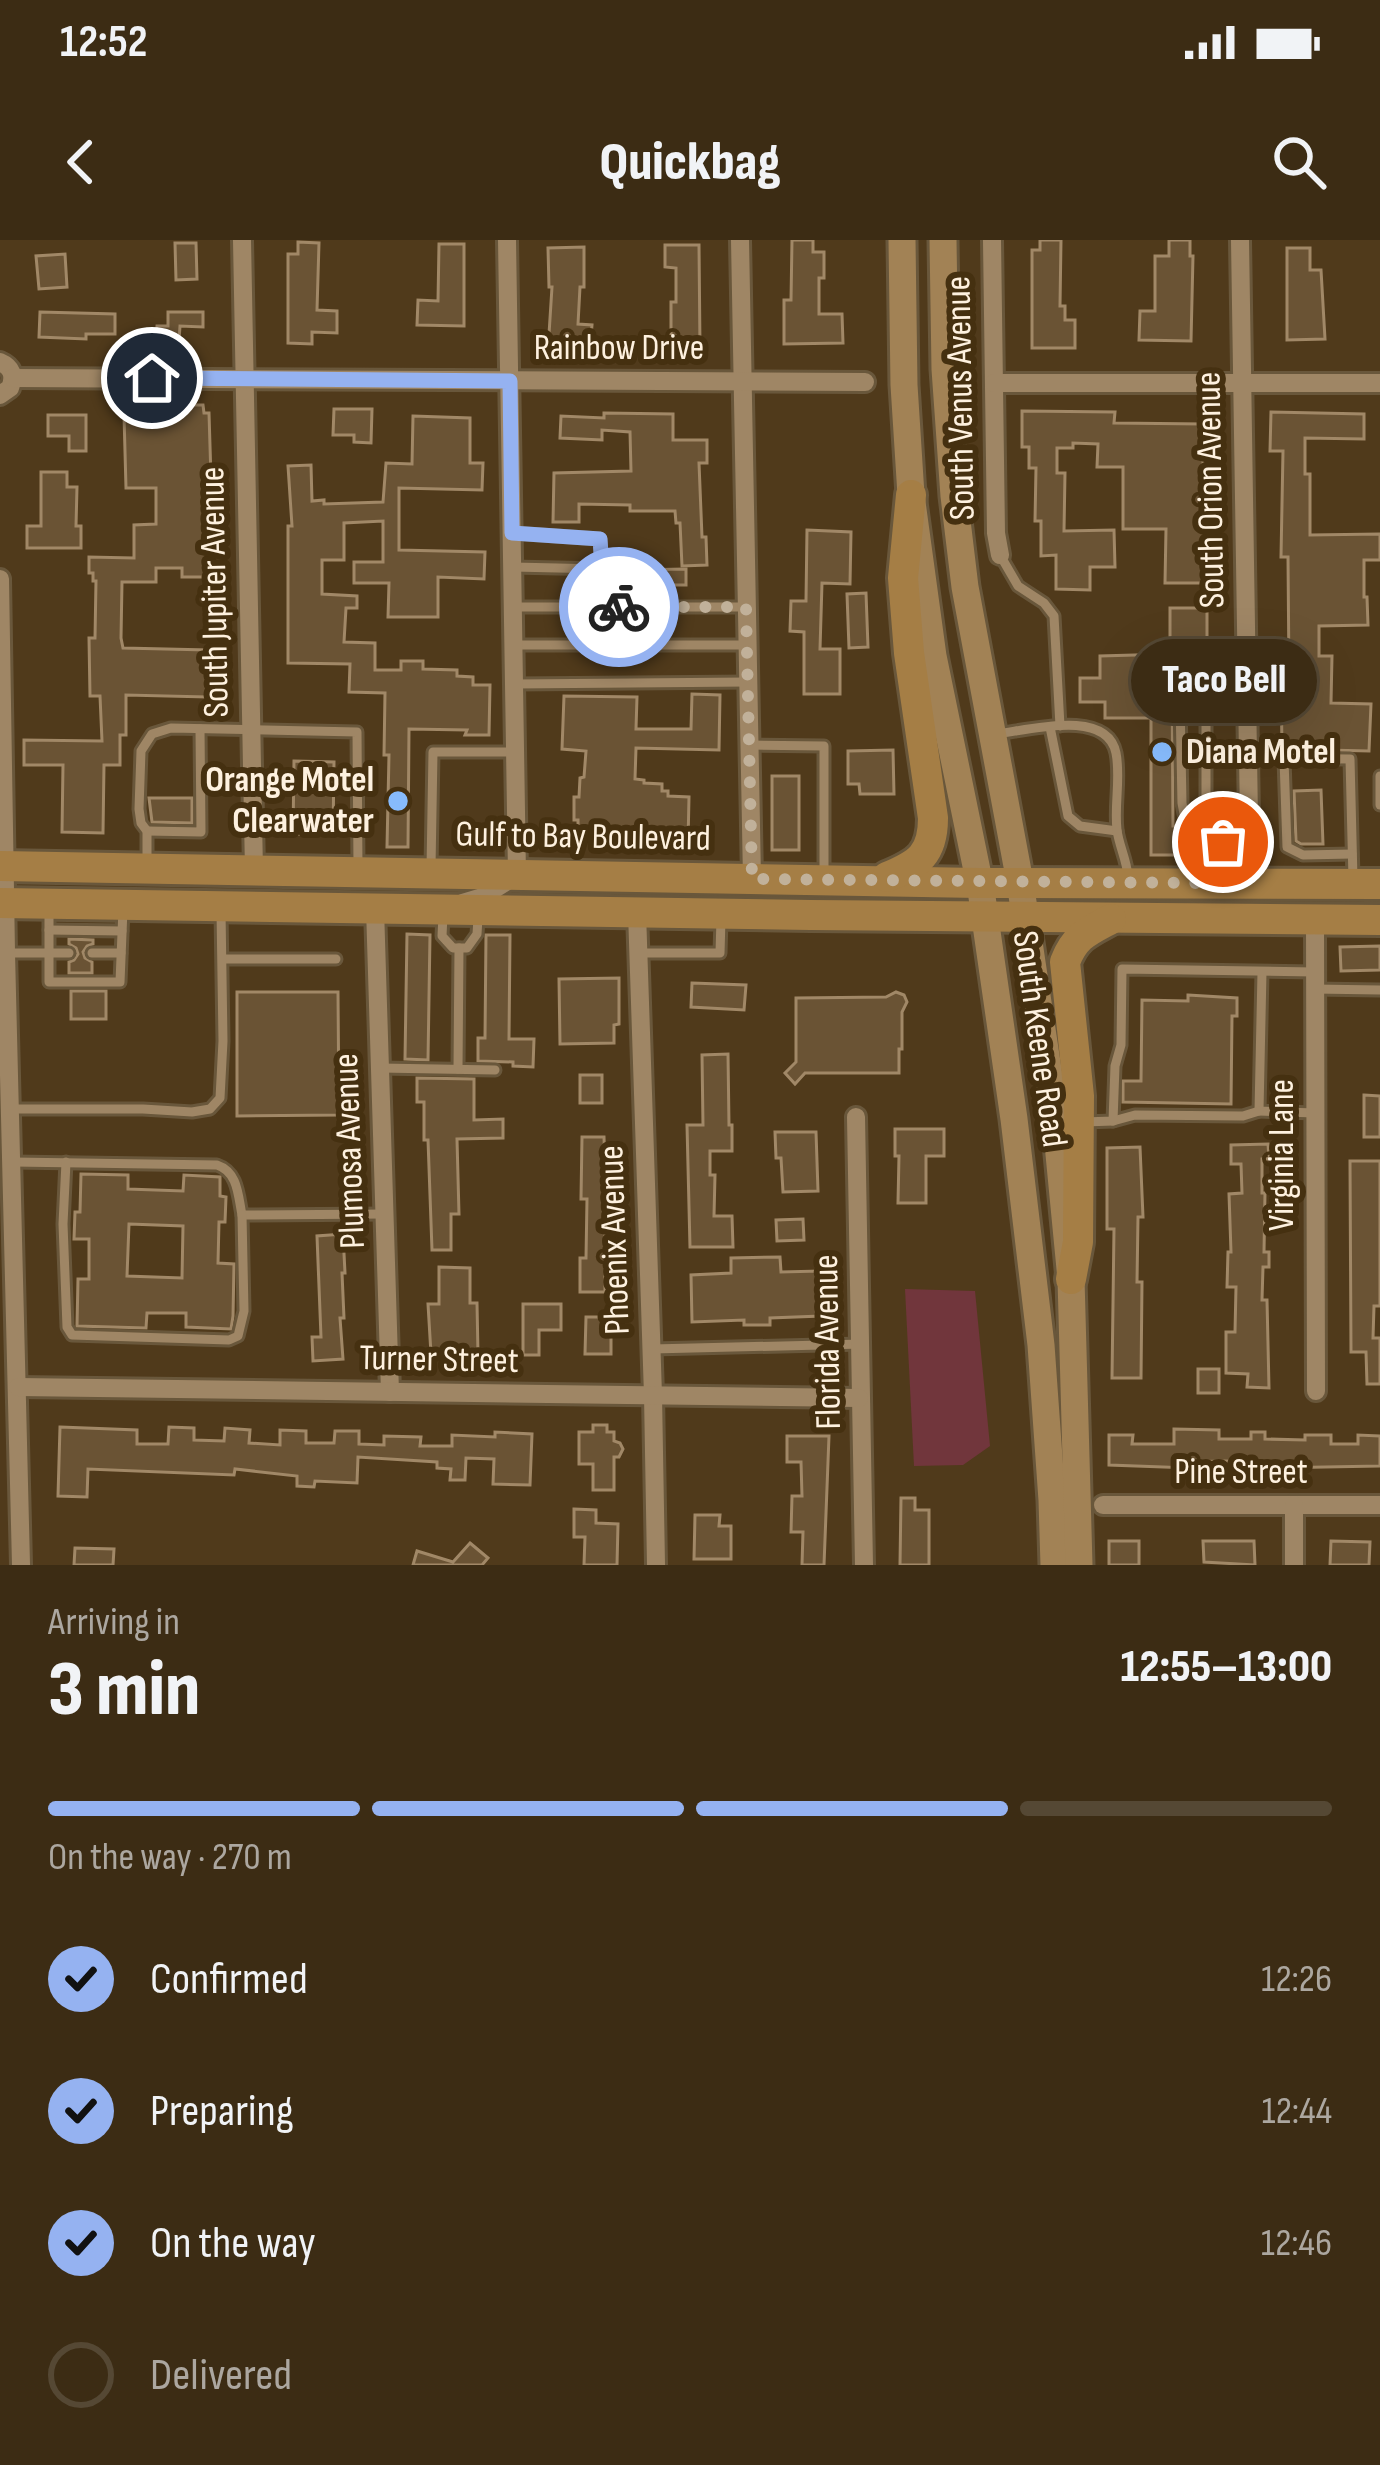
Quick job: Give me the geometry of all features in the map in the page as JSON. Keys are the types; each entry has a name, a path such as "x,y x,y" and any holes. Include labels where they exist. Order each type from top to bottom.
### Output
{"main road":[{"name":"South Keene Road","path":"902,240 911,495 933,656 986,917 1014,1119 1041,1345 1054,1565"},
{"name":"South Keene Road","path":"943,240 945,369 965,587 1020,882 1056,1123 1071,1279 1079,1565"},
{"path":"879,881 920,860 933,834 903,578 911,495"},
{"name":"Gulf to Bay Boulevard","path":"2,866 1129,884 1250,884 1362,874"},
{"name":"Gulf to Bay Boulevard","path":"2,903 49,917 123,918 221,906 1380,920"},
{"path":"1071,1279 1078,1242 1078,1096 1065,962 1083,934 1112,919"}],"street":[{"name":"South Jupiter Avenue","path":"242,240 254,871"},
{"path":"444,909 482,897 517,875 508,240"},
{"path":"740,240 752,879"},
{"name":"South Venus Avenue","path":"992,240 1000,555"},
{"name":"South Orion Avenue","path":"1240,240 1250,884"},
{"name":"Rainbow Drive","path":"7,370 244,378 865,382"},
{"path":"0,394 10,388 7,370"},
{"path":"994,383 1380,383"},
{"path":"0,579 4,1040 11,1162 8,1312 18,1387 21,1565"},
{"name":"Plumosa Avenue","path":"375,908 390,1392"},
{"name":"Phoenix Avenue","path":"638,912 656,1565"},
{"name":"Virginia Lane","path":"1315,920 1316,1391"},
{"name":"Florida Avenue","path":"856,1117 864,1565"},
{"name":"Turner Street","path":"18,1387 860,1398"},
{"name":"Pine Street","path":"1103,1505 1380,1505"},
{"path":"1294,1505 1294,1565"}],"lane":[{"path":"512,533 595,537 600,539 602,568"},
{"path":"1000,555 1018,586 1054,616 1055,726 1068,816 1080,826 1117,831"},
{"path":"513,567 612,570 616,607"},
{"path":"514,607 746,607"},
{"path":"514,645 747,645"},
{"path":"515,684 748,682"},
{"path":"1196,826 1206,821 1206,696 1201,693 1184,694 1180,701 1182,803 1184,814 1196,826 1196,883"},
{"path":"991,735 1055,726 1089,726 1107,734 1116,751 1117,831 1129,884"},
{"path":"147,831 201,832 200,729"},
{"path":"147,868 147,831 139,809 145,741 159,730 200,729 357,732 358,872"},
{"path":"750,745 824,746 824,880"},
{"path":"431,874 433,752 516,752"},
{"path":"1248,758 1350,759 1362,874 1287,848 1284,759"},
{"path":"1380,776 1380,805"},
{"path":"1196,841 1250,842"},
{"path":"10,1109 210,1109 220,1098 221,906"},
{"path":"444,909 442,936 453,948 467,948 476,934 478,910"},
{"path":"639,953 720,952 721,914"},
{"path":"49,917 49,982 120,982 123,918"},
{"path":"458,1069 460,948"},
{"path":"6,953 69,952"},
{"path":"92,953 122,953"},
{"path":"223,959 336,958"},
{"path":"1113,1120 1122,969 1262,972 1380,990"},
{"path":"1259,1111 1262,972"},
{"path":"380,1068 495,1070"},
{"path":"1078,1122 1135,1115 1315,1113"},
{"path":"11,1162 66,1162 217,1165 229,1169 242,1215 244,1311 238,1336 229,1340 72,1335 67,1327 63,1224 66,1162"},
{"path":"242,1215 386,1214"},
{"path":"652,1349 862,1344"}],"shaded area":[{"path":"905,1289 975,1291 990,1446 963,1465 914,1466"}],"building":[{"path":"792,240 813,240 813,252 824,252 819,314 842,314 843,343 784,344 784,300 791,300"},
{"path":"1040,240 1061,240 1060,306 1065,306 1065,320 1075,320 1075,348 1032,348 1032,250 1040,250"},
{"path":"1169,240 1190,240 1191,341 1139,340 1140,311 1155,311 1155,256 1169,256"},
{"path":"298,242 319,243 317,310 337,311 337,333 312,332 312,344 288,343 288,254 298,254"},
{"path":"175,243 196,243 197,279 176,280"},
{"path":"439,244 464,244 464,326 417,325 418,300 438,301"},
{"path":"665,245 699,245 700,347 671,347 676,268 665,267"},
{"path":"584,247 578,324 592,325 591,337 578,337 577,351 548,350 552,287 548,248"},
{"path":"1287,248 1310,248 1310,270 1321,270 1325,339 1287,340"},
{"path":"65,254 67,287 39,289 36,256"},
{"path":"40,312 115,314 115,334 86,334 86,339 39,337"},
{"path":"168,312 203,312 203,327 180,326 179,341 156,340 157,326 168,326"},
{"path":"169,405 203,405 204,413 209,413 214,577 182,577 182,568 156,568 156,582 122,582 121,638 123,648 208,650 207,697 126,695 120,765 104,765 103,833 62,832 63,765 24,765 24,740 102,741 100,696 90,696 89,638 95,638 96,581 89,573 89,557 134,558 134,525 156,524 156,488 126,488 124,415 169,411"},
{"path":"334,409 372,409 371,443 354,442 354,435 333,435"},
{"path":"1022,411 1115,412 1114,423 1203,424 1208,523 1204,583 1165,583 1166,529 1123,529 1123,467 1097,467 1098,444 1073,443 1073,448 1057,448 1057,473 1065,473 1064,531 1114,530 1115,567 1090,567 1090,590 1056,589 1056,555 1041,556 1041,521 1035,521 1036,468 1029,468 1029,447 1022,447"},
{"path":"1271,412 1364,414 1364,439 1305,438 1305,474 1310,474 1310,535 1380,534 1380,560 1364,560 1368,625 1319,626 1319,656 1332,656 1331,703 1371,704 1369,751 1282,749 1281,675 1289,675 1288,557 1281,557 1283,451 1270,451"},
{"path":"604,413 673,414 673,440 707,440 707,463 699,463 707,565 682,566 675,511 579,504 579,522 553,522 554,473 631,471 630,432 602,430 602,440 560,438 561,416 604,418"},
{"path":"48,415 86,415 86,451 69,451 69,436 48,436"},
{"path":"413,416 470,418 470,463 483,463 482,490 399,488 399,550 485,552 484,579 438,577 438,617 388,617 389,583 354,583 354,562 383,562 383,521 344,523 344,560 322,560 322,594 357,596 357,608 346,608 344,642 375,643 375,670 401,670 401,661 423,661 423,669 457,670 457,676 473,677 473,685 490,685 489,735 409,729 408,847 387,847 385,693 349,692 350,664 288,663 288,526 292,526 288,466 311,465 312,501 383,502 386,463 412,464"},
{"path":"41,472 67,472 67,487 77,487 81,548 27,548 27,526 41,526"},
{"path":"807,530 851,532 850,584 822,583 820,649 840,649 840,694 804,694 804,632 790,631 791,601 806,601"},
{"path":"686,569 686,585 628,585 628,570"},
{"path":"866,593 868,647 849,648 847,594"},
{"path":"1170,608 1207,608 1207,653 1221,653 1221,678 1172,678 1173,826 1179,826 1179,855 1151,855 1151,718 1105,718 1105,702 1080,702 1080,678 1100,678 1100,656 1170,654"},
{"path":"692,694 720,695 719,750 636,748 635,779 662,784 668,796 689,797 688,843 578,837 574,797 579,797 586,751 562,749 564,696 637,697 636,729 691,729"},
{"path":"893,750 894,794 860,794 859,784 848,784 848,751"},
{"path":"294,761 334,762 333,835 293,834"},
{"path":"772,776 799,776 799,850 772,850"},
{"path":"1321,790 1323,844 1301,844 1296,841 1294,791"},
{"path":"149,798 192,798 192,823 152,822"},
{"path":"407,934 430,935 428,1060 405,1059"},
{"path":"486,935 510,935 509,1039 534,1039 533,1067 478,1061 478,1038 485,1038"},
{"path":"69,939 93,940 83,952 92,962 92,973 69,973 69,962 78,954"},
{"path":"1380,946 1380,970 1341,971 1340,947"},
{"path":"619,978 614,1043 560,1044 559,979"},
{"path":"692,983 746,985 744,1010 691,1007"},
{"path":"71,991 106,991 106,1019 71,1019"},
{"path":"237,992 338,992 339,1115 237,1116"},
{"path":"896,992 907,1002 902,1012 899,1073 805,1073 795,1084 785,1073 796,1062 796,998 886,997"},
{"path":"1188,995 1237,998 1237,1016 1232,1016 1231,1104 1123,1102 1123,1081 1141,1081 1142,1000 1188,1001"},
{"path":"728,1054 732,1151 710,1151 710,1175 715,1175 714,1216 732,1216 733,1247 690,1247 687,1125 703,1125 702,1055"},
{"path":"580,1075 602,1075 602,1103 580,1103"},
{"path":"417,1078 474,1079 474,1120 503,1119 503,1138 457,1139 459,1214 451,1214 451,1250 432,1250 428,1140 424,1140 424,1102 417,1102"},
{"path":"1364,1095 1380,1096 1380,1137 1364,1137"},
{"path":"895,1129 944,1129 944,1156 926,1156 926,1203 898,1203"},
{"path":"775,1132 816,1132 818,1191 783,1192"},
{"path":"582,1137 604,1137 605,1170 609,1171 605,1292 580,1292 587,1199 581,1199"},
{"path":"1268,1144 1269,1159 1262,1159 1262,1193 1269,1267 1263,1267 1262,1300 1267,1300 1269,1388 1247,1387 1248,1374 1226,1373 1226,1332 1235,1332 1236,1287 1227,1287 1229,1194 1242,1193 1241,1164 1231,1164 1231,1145"},
{"path":"1140,1147 1141,1378 1112,1378 1114,1229 1107,1229 1107,1148"},
{"path":"1350,1161 1380,1161 1380,1306 1374,1306 1373,1338 1380,1338 1380,1384 1367,1384 1366,1352 1351,1352"},
{"path":"81,1174 128,1175 128,1189 183,1191 184,1175 220,1177 220,1196 226,1197 225,1222 219,1222 218,1263 234,1264 231,1329 186,1327 186,1313 147,1313 146,1328 77,1326 78,1279 89,1279 89,1239 74,1239 75,1212 80,1212","holes":["129,1224 183,1226 182,1278 127,1276"]},
{"path":"803,1219 804,1240 777,1241 776,1220"},
{"path":"343,1234 343,1359 313,1361 312,1337 321,1337 317,1236"},
{"path":"780,1257 781,1272 820,1271 820,1281 828,1281 828,1306 821,1306 821,1316 770,1318 770,1325 744,1325 744,1320 692,1322 691,1275 731,1273 731,1258"},
{"path":"439,1267 470,1268 470,1303 477,1303 478,1354 431,1354 428,1304 439,1304"},
{"path":"523,1304 561,1304 561,1330 539,1330 539,1355 523,1355"},
{"path":"586,1317 611,1317 611,1354 585,1354"},
{"path":"1198,1369 1219,1369 1219,1393 1198,1393"},
{"path":"593,1425 607,1425 607,1432 614,1432 614,1441 623,1449 614,1457 614,1490 593,1490 593,1464 579,1464 579,1432 593,1432"},
{"path":"60,1427 137,1430 137,1444 168,1444 169,1427 194,1428 194,1440 224,1441 225,1428 250,1430 249,1443 280,1445 280,1430 306,1431 306,1443 334,1443 335,1431 359,1431 359,1444 384,1445 384,1436 421,1437 420,1446 452,1446 452,1435 532,1434 530,1485 493,1484 494,1459 466,1458 465,1480 450,1480 451,1469 437,1468 437,1462 358,1457 357,1483 315,1481 314,1487 297,1486 297,1476 235,1469 234,1475 88,1469 87,1497 58,1496"},
{"path":"1174,1429 1219,1430 1219,1439 1251,1439 1251,1432 1265,1432 1265,1439 1331,1435 1331,1444 1358,1444 1358,1435 1380,1436 1380,1466 1265,1468 1265,1462 1223,1461 1190,1462 1190,1468 1109,1465 1109,1435 1133,1435 1132,1444 1174,1444"},
{"path":"787,1436 829,1436 824,1565 802,1565 803,1532 791,1532 792,1496 802,1496 801,1462 787,1462"},
{"path":"901,1498 915,1498 915,1510 929,1510 929,1565 900,1565"},
{"path":"574,1509 596,1510 596,1523 618,1524 617,1565 584,1565 585,1537 574,1537"},
{"path":"695,1515 720,1515 719,1526 731,1526 731,1559 694,1559"},
{"path":"1109,1541 1139,1541 1139,1565 1109,1565"},
{"path":"1203,1541 1254,1541 1255,1565 1204,1562"},
{"path":"1331,1541 1370,1542 1369,1565 1330,1565"},
{"path":"470,1543 488,1558 482,1565 413,1565 417,1551 453,1562"},
{"path":"75,1548 114,1549 113,1565 74,1565"}],"way so far":[{"path":"619,607 746,607 752,879 1196,883 1196,841 1223,842"}],"place":[{"name":"Diana Motel","path":"1162,752"},
{"name":"Orange Motel Clearwater","path":"398,801"},
{"name":"Taco Bell","path":"1223,842"}],"route":[{"path":"152,378 510,381 512,533 600,539 602,568 616,574 619,607"}]}
